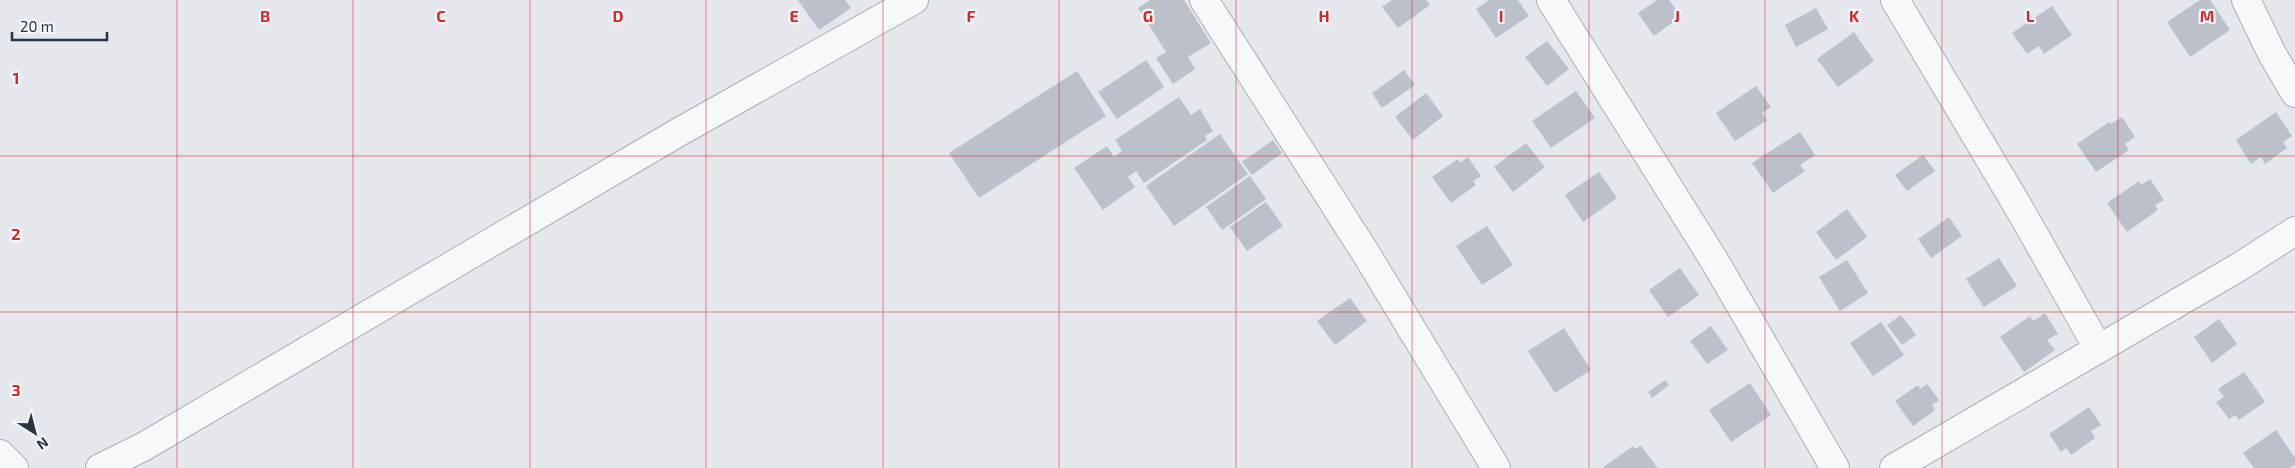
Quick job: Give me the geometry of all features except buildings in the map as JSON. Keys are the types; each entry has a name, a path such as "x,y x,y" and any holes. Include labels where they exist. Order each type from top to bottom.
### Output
{"street":[{"path":"100,468 144,447 679,132 914,0"},
{"path":"1204,0 1365,252 1496,468"},
{"path":"1551,0 1719,268 1836,468"},
{"path":"1895,0 2019,208 2098,348"},
{"path":"2246,0 2271,52 2295,93"},
{"path":"1894,468 2295,231"},
{"path":"0,454 14,468"}]}
